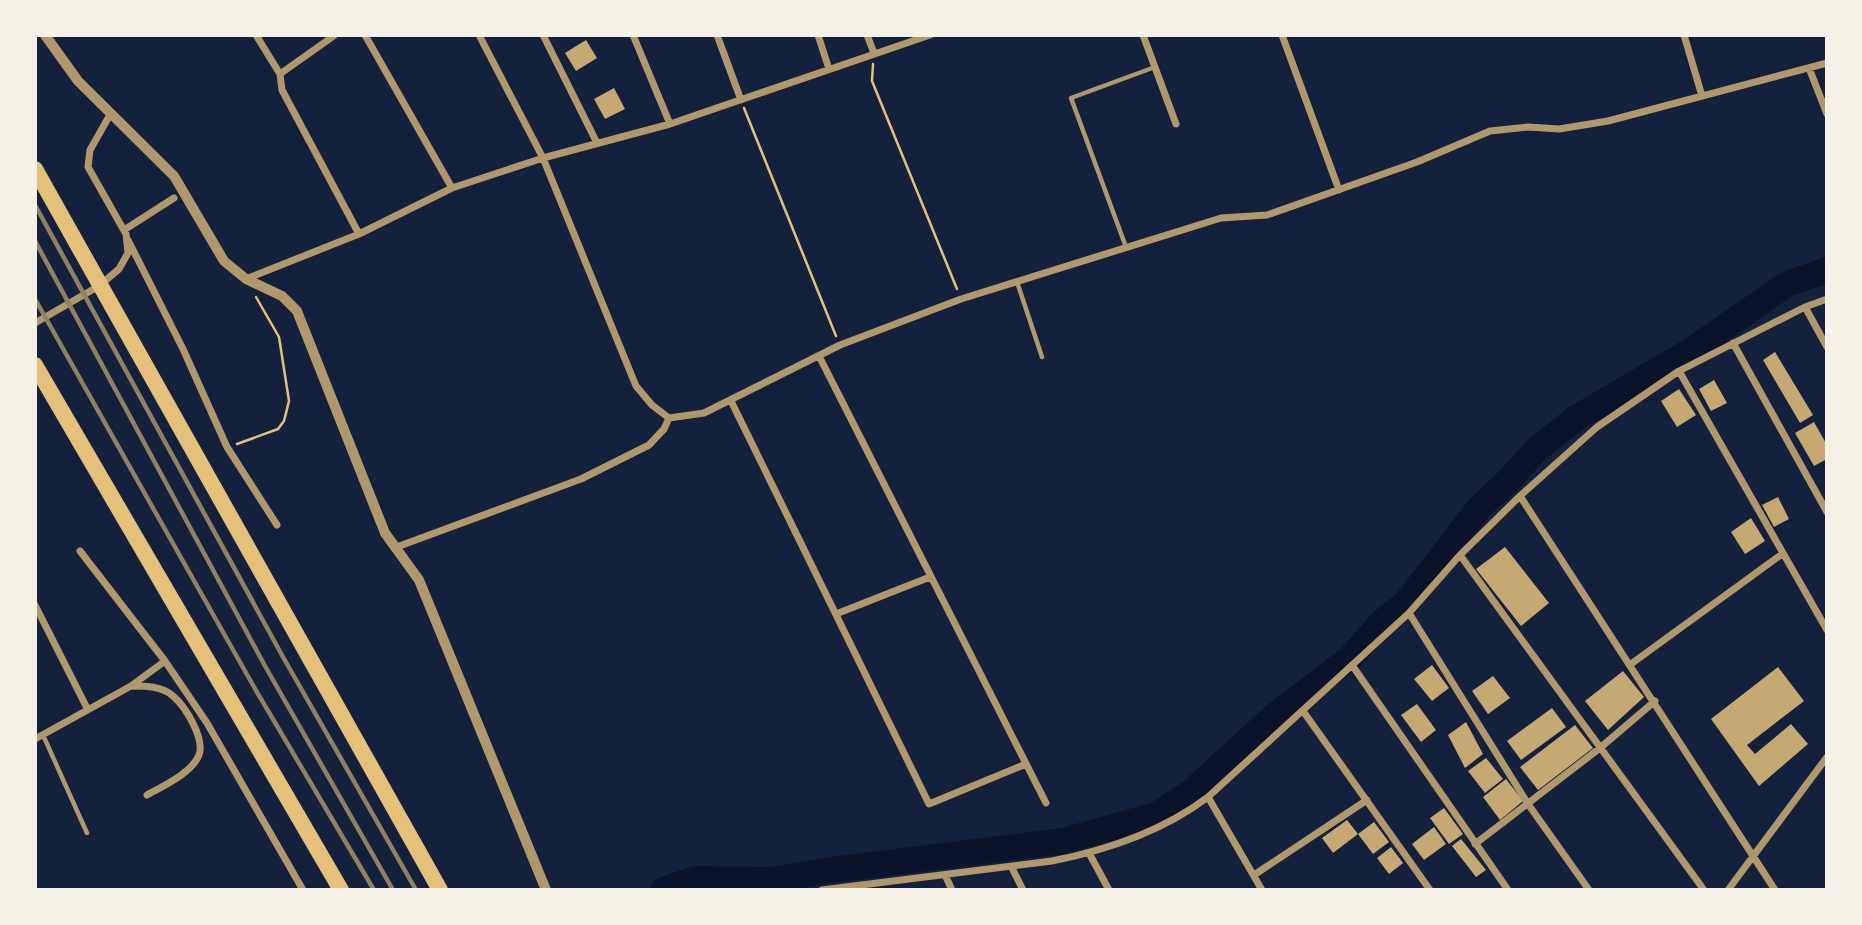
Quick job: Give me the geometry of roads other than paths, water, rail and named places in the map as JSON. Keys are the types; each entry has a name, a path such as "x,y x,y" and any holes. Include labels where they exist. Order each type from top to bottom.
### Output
{"highway":[{"path":"35,169 440,890"},
{"path":"35,365 341,890"}],"street":[{"path":"256,35 280,74 282,90 359,234"},
{"path":"280,74 335,35"},
{"path":"365,35 452,188"},
{"path":"479,35 543,158 636,386 652,405 669,418 704,413 840,345 961,299 1221,218 1268,215 1417,162 1490,131 1528,127 1559,129 1608,121 1827,63"},
{"path":"543,35 597,143"},
{"path":"633,35 670,124"},
{"path":"717,35 741,100"},
{"path":"818,35 830,69"},
{"path":"867,35 874,53"},
{"path":"246,279 359,234 452,188 543,158 670,124 930,35"},
{"path":"1143,35 1176,124"},
{"path":"1282,35 1339,190"},
{"path":"1684,35 1702,96"},
{"path":"47,36 78,82 174,176 218,253 246,279 282,296 297,311 393,548 419,580 546,890"},
{"path":"1810,68 1827,114"},
{"path":"111,113 90,150 88,167 124,230 183,349 227,447 278,525"},
{"path":"124,230 174,198"},
{"path":"35,323 113,275 126,258 128,240"},
{"path":"822,890 884,887 1012,868 1089,853 1157,829 1208,797 1303,711 1409,613 1460,555 1520,496 1597,427 1679,371 1805,307 1827,299"},
{"path":"1805,307 1827,347"},
{"path":"1733,343 1827,512"},
{"path":"819,356 1046,803"},
{"path":"1679,371 1827,630"},
{"path":"731,401 929,804 1026,764"},
{"path":"393,548 581,479 649,445 664,429 669,418"},
{"path":"1520,496 1775,890"},
{"path":"80,551 165,660 207,723 303,890"},
{"path":"1631,664 1782,554"},
{"path":"1460,555 1704,890"},
{"path":"836,614 930,577"},
{"path":"35,605 88,710"},
{"path":"1409,613 1528,804 1589,890"},
{"path":"39,737 131,686 165,660"},
{"path":"1352,665 1508,890"},
{"path":"131,686 152,685 173,695 197,734 201,752 183,773 147,795"},
{"path":"1475,844 1600,748 1655,701"},
{"path":"1303,711 1430,890"},
{"path":"1728,890 1827,757"},
{"path":"1208,797 1262,890"},
{"path":"1254,875 1367,800"},
{"path":"1089,853 1109,890"},
{"path":"1012,868 1023,890"},
{"path":"946,877 953,890"}],"lane":[{"path":"1126,247 1071,98 1155,67"},
{"path":"1017,281 1042,358"},
{"path":"39,737 87,834"}],"waterway":[{"path":"663,890 695,879 771,880 1063,841 1156,815 1190,793 1272,718 1351,657 1383,621 1405,604 1480,507 1535,451 1576,418 1692,350 1787,284 1827,270"}],"railway":[{"path":"35,205 283,657 416,890"},
{"path":"35,241 265,666 393,890"},
{"path":"35,299 254,687 374,890"}]}
